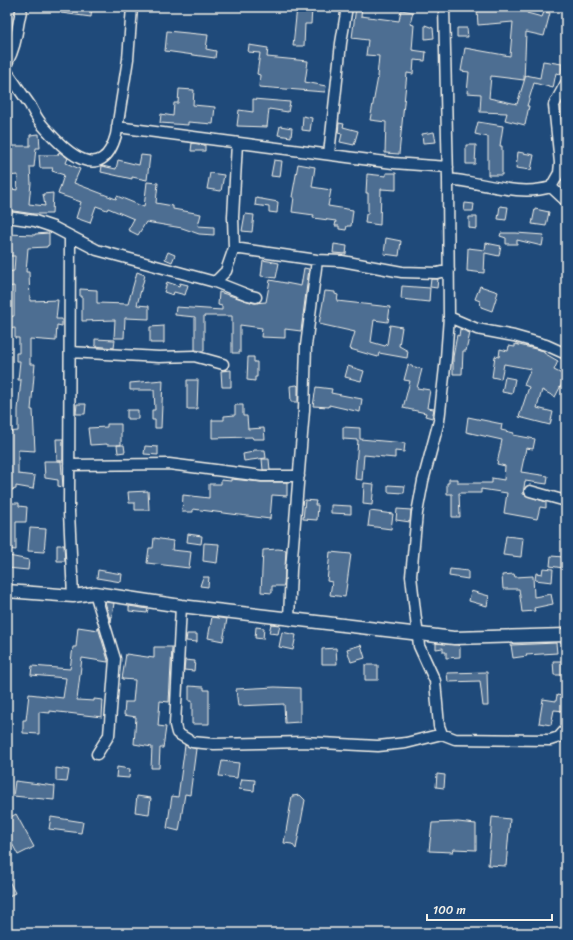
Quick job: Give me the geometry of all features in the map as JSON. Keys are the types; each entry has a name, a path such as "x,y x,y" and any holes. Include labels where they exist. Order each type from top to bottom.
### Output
{"street":[{"path":"7,64 14,50 18,37 22,7"},
{"path":"7,72 44,128 66,149 82,161 92,162 106,156 113,147 118,127 128,59 132,7"},
{"path":"329,154 346,7"},
{"path":"442,734 439,726 435,681 419,646 411,576 414,541 423,482 439,421 449,317 448,167 444,7"},
{"path":"448,179 470,181 501,189 544,190 551,188 559,173 560,163 554,106 566,83"},
{"path":"118,127 393,163 448,167"},
{"path":"216,282 226,271 234,248 233,217 237,142"},
{"path":"551,188 566,201"},
{"path":"7,217 53,227 87,246 151,266 216,282 256,297"},
{"path":"70,237 69,512 73,596"},
{"path":"70,256 81,248 87,246"},
{"path":"234,248 317,260 342,261 422,274 437,273 449,270"},
{"path":"289,619 291,570 304,410 306,346 317,260"},
{"path":"449,317 477,329 514,336 546,345 566,354"},
{"path":"70,352 159,357 194,356 223,364"},
{"path":"69,465 169,464 262,476 299,476"},
{"path":"530,490 566,501"},
{"path":"7,591 73,596 96,593 181,606 454,638 566,635"},
{"path":"96,593 115,659 109,735 97,754"},
{"path":"181,606 175,725 177,733 192,742 214,744 303,742 378,746 406,743 442,734 455,739 550,740 559,737 566,729"}],"building":[{"path":"62,7 92,7 91,17 61,13"},
{"path":"297,7 312,9 311,24 305,24 304,46 293,46"},
{"path":"356,7 362,7 361,16 399,21 401,10 413,12 410,24 414,25 412,50 426,52 425,61 414,60 413,74 407,73 399,154 385,153 386,122 370,120 378,77 379,56 366,55 368,40 352,38"},
{"path":"484,7 528,7 527,13 542,17 544,12 550,13 544,36 526,32 524,80 491,76 489,98 517,104 526,75 540,78 543,61 562,64 561,74 556,73 553,88 534,83 527,106 529,106 525,125 505,120 507,113 480,112 481,94 467,93 469,72 461,71 465,48 510,56 513,22 478,25 477,10 484,10"},
{"path":"425,25 433,28 434,38 425,39"},
{"path":"457,28 467,28 468,37 457,37"},
{"path":"167,31 208,35 206,49 216,51 215,58 165,51"},
{"path":"249,45 268,48 267,57 308,61 305,82 326,86 325,92 259,87 260,75 257,74 260,53 248,52"},
{"path":"179,89 194,90 193,105 215,107 213,124 188,122 188,125 160,123 161,114 173,116 174,103 178,103"},
{"path":"253,99 290,102 288,112 269,109 267,127 237,126 239,110 253,112"},
{"path":"303,116 312,118 310,131 302,130"},
{"path":"478,122 503,126 500,146 502,146 502,175 488,175 488,137 475,134"},
{"path":"339,123 344,124 343,127 358,131 354,145 340,142 342,134 338,133"},
{"path":"280,126 292,128 291,137 278,135"},
{"path":"434,132 436,142 423,143 422,134"},
{"path":"39,134 40,148 36,148 34,167 30,167 31,183 29,204 45,206 43,194 53,193 52,214 34,214 7,210 7,188 17,190 18,175 7,176 9,146 30,146 30,135"},
{"path":"192,143 205,145 205,151 191,151"},
{"path":"466,145 476,145 475,164 466,164"},
{"path":"59,152 68,158 66,163 80,169 74,183 116,199 117,196 144,207 147,182 158,183 156,203 173,206 173,209 201,214 198,226 214,227 214,235 199,234 182,228 146,222 138,235 128,230 134,219 108,208 107,210 96,206 90,223 76,218 81,202 58,194 64,175 52,171 53,168 40,168 39,155 58,155"},
{"path":"518,152 534,155 531,170 516,168"},
{"path":"141,155 150,156 147,180 132,177 132,179 101,172 102,166 116,169 118,160 139,165"},
{"path":"274,160 282,161 280,177 271,176"},
{"path":"298,164 315,167 312,187 331,190 328,206 353,210 351,226 347,226 346,230 339,229 339,226 335,226 336,221 313,218 314,215 292,212 294,197 292,197"},
{"path":"210,173 224,175 221,191 207,189"},
{"path":"386,173 396,173 396,190 381,189 380,225 365,223 366,214 368,214 368,193 366,193 367,174 386,176"},
{"path":"256,198 278,202 277,213 269,212 269,207 255,205"},
{"path":"465,203 474,204 473,211 464,211"},
{"path":"500,206 508,207 506,220 498,219"},
{"path":"535,209 549,212 546,226 532,224"},
{"path":"245,214 254,215 252,232 242,231"},
{"path":"469,217 477,217 477,229 469,228"},
{"path":"49,233 49,245 47,247 28,248 26,272 29,272 30,301 58,300 56,319 62,319 62,326 57,325 56,341 30,339 30,364 35,364 31,410 33,410 35,451 18,450 18,474 35,476 33,489 16,486 16,489 7,491 7,432 18,431 18,410 21,380 18,380 20,361 16,361 16,353 19,353 19,338 15,338 15,328 7,329 7,317 14,316 14,286 7,287 7,272 14,271 15,256 7,256 7,234 35,235"},
{"path":"501,233 544,235 542,246 517,240 517,244 506,244 506,238 500,236"},
{"path":"386,238 401,241 399,256 384,254"},
{"path":"486,243 501,246 499,256 485,253 484,273 467,271 468,248 485,250"},
{"path":"334,244 347,246 346,254 333,253"},
{"path":"168,252 175,255 172,262 165,259"},
{"path":"263,260 279,263 276,278 261,276"},
{"path":"304,268 309,269 301,331 285,329 285,338 261,337 262,328 240,325 240,353 232,353 232,316 204,316 204,351 195,350 195,317 175,315 176,307 222,310 222,306 218,305 219,292 254,303 266,302 270,280 301,286"},
{"path":"137,272 145,275 137,305 149,306 149,319 125,318 124,338 114,338 115,320 82,321 82,297 80,297 80,289 97,290 97,303 128,304"},
{"path":"431,279 438,279 437,288 430,287"},
{"path":"167,282 179,286 180,283 188,285 185,295 174,292 173,295 164,292"},
{"path":"402,286 430,288 429,302 401,299"},
{"path":"480,286 498,292 492,311 481,307 480,301 475,299"},
{"path":"325,291 335,292 335,294 338,295 337,301 390,307 388,322 374,320 371,342 385,346 387,344 390,325 402,327 399,346 408,351 407,358 379,353 378,357 350,349 355,332 319,324"},
{"path":"164,326 164,343 150,343 150,327"},
{"path":"460,329 470,333 466,351 463,351 462,374 453,374 453,357 457,335 459,336"},
{"path":"95,339 115,340 114,348 95,346"},
{"path":"515,344 544,351 544,353 558,361 554,370 566,376 555,397 542,390 537,408 553,412 550,425 519,417 529,387 524,385 531,369 504,364 501,379 492,377 495,356 499,357 500,349 508,351 509,346 515,347"},
{"path":"248,357 254,357 254,362 257,362 257,377 255,377 255,381 247,380"},
{"path":"408,365 422,369 417,388 430,390 427,408 434,409 432,418 425,416 426,413 403,408 410,381 404,380"},
{"path":"348,366 364,371 361,381 345,377"},
{"path":"231,370 231,387 222,387 221,371"},
{"path":"505,377 515,379 512,394 502,392"},
{"path":"163,380 161,428 155,428 155,420 152,420 152,410 155,410 154,390 130,390 130,383"},
{"path":"187,380 198,380 197,409 187,409"},
{"path":"297,385 298,402 291,402 290,386"},
{"path":"316,387 332,389 331,393 362,399 360,412 329,405 329,407 313,406"},
{"path":"77,404 86,404 85,414 76,414"},
{"path":"235,405 243,405 243,416 247,416 248,429 264,428 265,439 253,439 252,437 212,438 212,420 224,420 224,416 235,415"},
{"path":"127,410 138,410 138,419 127,419"},
{"path":"468,417 502,424 501,430 514,433 513,435 535,439 533,449 526,448 521,472 548,476 547,484 525,481 523,494 546,502 546,508 540,507 537,519 504,513 507,493 481,489 481,493 459,493 460,517 452,517 452,494 447,494 447,483 449,483 449,479 458,479 458,483 492,483 492,478 504,480 505,466 497,464 502,440 466,432"},
{"path":"107,424 121,424 121,445 90,445 88,428 107,427"},
{"path":"343,427 360,428 360,439 405,443 404,452 395,451 395,458 364,455 362,480 355,479 358,440 343,439"},
{"path":"56,439 63,439 63,461 57,461"},
{"path":"117,445 124,445 125,452 118,453"},
{"path":"145,446 158,447 158,455 144,454"},
{"path":"253,450 265,450 266,458 244,461 243,454 253,452"},
{"path":"262,459 269,459 270,470 263,470"},
{"path":"44,461 61,461 63,487 58,486 58,480 45,478"},
{"path":"231,479 261,482 287,482 287,496 272,495 270,519 193,509 193,512 182,512 183,495 209,498 209,484 221,484 221,480 231,481"},
{"path":"364,483 374,484 372,505 363,504"},
{"path":"388,485 405,486 404,493 388,492"},
{"path":"148,491 149,510 135,510 135,503 129,503 128,492"},
{"path":"305,500 316,501 315,505 318,505 317,520 303,519"},
{"path":"7,503 19,503 19,506 27,507 26,522 16,522 16,550 7,549"},
{"path":"331,505 351,506 351,514 331,513"},
{"path":"397,509 411,510 410,522 396,520"},
{"path":"370,511 393,514 391,529 368,526"},
{"path":"30,528 46,529 44,552 28,551"},
{"path":"188,534 202,536 201,544 187,542"},
{"path":"506,536 523,538 521,557 503,555"},
{"path":"154,538 173,541 172,550 191,552 189,568 147,563 149,548 153,548"},
{"path":"204,543 219,544 217,563 203,561"},
{"path":"57,545 64,545 65,561 57,561"},
{"path":"263,550 286,550 284,586 272,586 272,593 261,592"},
{"path":"330,552 351,554 345,597 330,595 332,582 327,581"},
{"path":"9,556 29,560 28,570 7,568"},
{"path":"551,556 564,557 563,568 550,566"},
{"path":"543,568 553,569 552,582 535,580 536,573 542,574"},
{"path":"450,569 468,571 468,579 449,576"},
{"path":"98,570 122,574 121,582 97,578"},
{"path":"514,574 515,577 533,576 534,597 551,594 553,604 534,608 535,611 522,612 519,589 503,589 502,575"},
{"path":"203,577 209,577 208,587 200,586"},
{"path":"471,591 489,596 487,606 469,601"},
{"path":"105,602 114,603 111,622"},
{"path":"129,606 148,609 147,613 129,611"},
{"path":"212,617 227,619 223,641 208,638"},
{"path":"271,624 280,625 278,634 269,633"},
{"path":"78,627 98,630 98,627 108,660 108,662 82,658 77,700 103,700 102,717 50,711 50,713 39,712 39,734 23,733 23,720 26,720 29,694 63,698 66,678 31,675 32,666 70,669 73,647 76,647"},
{"path":"256,627 264,628 263,639 255,638"},
{"path":"282,632 296,635 293,650 279,647"},
{"path":"187,634 197,634 197,642 186,641"},
{"path":"436,643 458,645 460,647 460,657 446,658 446,652 443,652 443,648 436,649"},
{"path":"556,643 557,653 526,655 527,656 513,658 511,645"},
{"path":"361,645 365,658 351,662 347,649"},
{"path":"154,647 172,647 169,702 160,701 158,726 166,727 163,748 160,748 159,768 151,768 152,747 134,744 136,717 124,715 125,702 133,702 135,680 122,679 126,654 154,658"},
{"path":"336,648 337,664 322,664 322,649"},
{"path":"185,660 195,661 194,671 184,670"},
{"path":"553,661 565,661 566,675 554,675"},
{"path":"365,665 378,665 378,680 365,680"},
{"path":"487,672 488,706 483,706 480,681 448,682 447,673"},
{"path":"189,686 204,687 204,690 209,690 209,724 192,724 192,701 189,701"},
{"path":"275,687 300,688 300,722 285,723 284,704 238,706 236,689"},
{"path":"557,695 566,697 565,711 554,710 551,725 539,723 543,699 556,701"},
{"path":"185,745 196,749 190,795 185,794 179,831 167,828 172,796 178,797"},
{"path":"222,761 239,763 237,778 219,776"},
{"path":"117,767 130,769 129,778 116,777"},
{"path":"56,768 69,770 67,782 56,781"},
{"path":"437,774 445,775 444,788 436,787"},
{"path":"242,779 255,780 254,791 239,789"},
{"path":"15,781 55,786 54,800 13,796"},
{"path":"300,795 305,800 296,849 292,844 284,843 292,796"},
{"path":"137,796 151,798 149,814 135,812"},
{"path":"16,814 34,847 18,855 7,834 7,819"},
{"path":"51,817 83,822 81,833 49,829"},
{"path":"492,817 510,819 506,866 488,865"},
{"path":"458,822 476,824 476,850 454,849 453,852 429,851 432,823"},
{"path":"7,877 15,893 7,897"}]}
